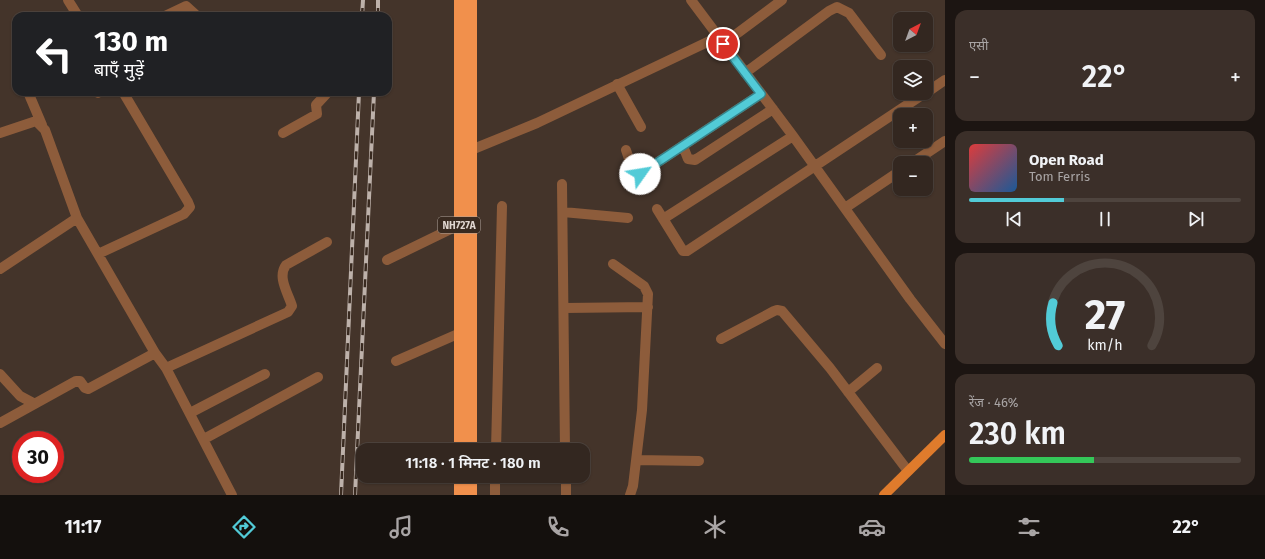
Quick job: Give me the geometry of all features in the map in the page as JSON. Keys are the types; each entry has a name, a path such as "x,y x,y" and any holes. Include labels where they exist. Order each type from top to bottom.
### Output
{"highway":[{"name":"NH727A","path":"460,0 460,443"},
{"name":"NH727A","path":"470,443 472,0"},
{"path":"460,483 460,495"},
{"path":"470,483 470,495"}],"main road":[{"path":"884,495 945,435"}],"street":[{"path":"68,0 76,12"},
{"path":"690,0 816,167 945,344"},
{"path":"471,150 537,123 617,84 721,41 782,0"},
{"path":"174,12 188,6 193,12"},
{"path":"745,73 829,11 837,7 849,13 882,55"},
{"path":"933,88 945,80"},
{"path":"617,84 641,127"},
{"path":"626,150 633,171 640,174 761,94"},
{"path":"30,96 78,218 155,353 166,368 232,495"},
{"path":"98,254 184,214 190,207 125,96"},
{"path":"283,133 318,114 316,105 324,96"},
{"path":"657,209 683,251 687,251 916,100"},
{"path":"682,146 688,159 695,160 773,109"},
{"path":"0,133 4,134 36,121 42,126"},
{"path":"663,219 793,136"},
{"path":"922,156 945,141"},
{"path":"845,208 893,176"},
{"path":"562,184 565,308 565,443"},
{"path":"496,443 502,206"},
{"path":"563,212 628,218"},
{"path":"0,268 78,218"},
{"path":"387,260 459,225"},
{"path":"166,368 288,312 292,306 281,275 282,269 286,264 327,242"},
{"path":"613,264 644,286 648,294 642,410 630,495"},
{"path":"565,308 648,307"},
{"path":"721,340 774,311 780,310 848,392 908,471"},
{"path":"396,361 460,333"},
{"path":"0,424 76,381 80,381 85,388 91,388 155,353"},
{"path":"848,392 877,368"},
{"path":"0,374 20,396 35,404"},
{"path":"190,413 265,374"},
{"path":"204,439 318,377"},
{"path":"636,460 699,461"},
{"path":"495,483 495,495"},
{"path":"566,483 566,495"}],"railway":[{"path":"362,12 363,0"},
{"path":"378,0 378,12"},
{"path":"341,495 359,96"},
{"path":"355,495 374,96"}],"route":[{"path":"640,174 761,94 723,44"}]}
